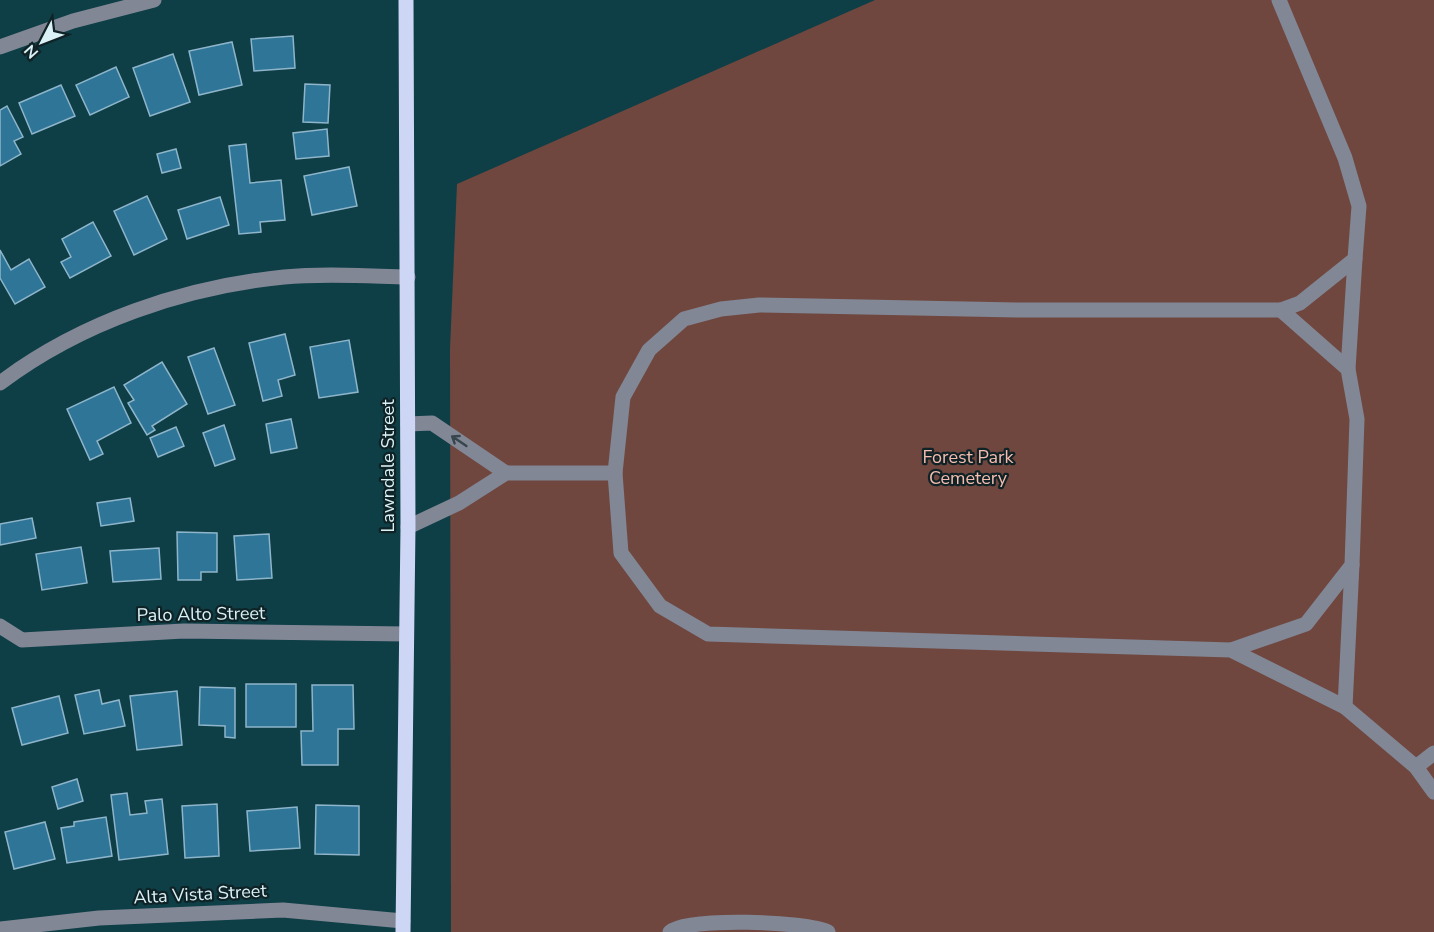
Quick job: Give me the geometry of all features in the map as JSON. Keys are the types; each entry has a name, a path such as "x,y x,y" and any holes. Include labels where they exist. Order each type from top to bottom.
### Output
{"main road":[{"name":"Lawndale Street","path":"403,927 408,527 406,0"}],"street":[{"path":"0,47 73,21 154,0"},
{"path":"1279,0 1345,158 1359,206 1348,369 1357,419 1345,707"},
{"path":"1352,564 1306,624 1231,650 708,634 660,606 621,553 615,473 623,397 649,350 684,319 721,309 759,305 1017,310 1281,310 1300,303 1355,259"},
{"path":"0,382 68,340 155,303 206,289 285,277 408,276"},
{"path":"1281,310 1348,369"},
{"path":"408,424 432,423 506,473"},
{"path":"408,527 459,503 506,473 615,473"},
{"name":"Palo Alto Street","path":"0,626 22,640 184,631 406,634"},
{"path":"1231,650 1345,707 1416,767 1434,792"},
{"path":"1416,767 1434,753"},
{"name":"Alta Vista Street","path":"0,929 99,918 283,910 403,927"},
{"path":"670,932 690,925 787,922 828,932"}],"green space":[{"name":"Forest Park Cemetery","path":"875,0 1434,0 1434,932 451,932 450,349 457,184"}],"building":[{"path":"293,36 295,68 254,71 251,39"},
{"path":"232,42 242,85 199,95 189,51"},
{"path":"173,54 190,102 150,116 133,68"},
{"path":"116,67 129,97 90,115 76,85"},
{"path":"305,84 330,85 328,123 303,122"},
{"path":"61,85 75,116 32,134 19,103"},
{"path":"7,106 23,137 14,141 21,154 0,166 0,110"},
{"path":"327,129 329,156 296,159 293,133"},
{"path":"246,144 250,183 281,180 285,220 260,222 261,232 239,234 229,146"},
{"path":"176,149 181,168 162,173 157,154"},
{"path":"349,167 357,206 312,215 304,176"},
{"path":"147,196 167,239 134,255 114,211"},
{"path":"220,197 229,225 187,239 178,210"},
{"path":"93,222 111,256 70,278 61,262 71,257 62,239"},
{"path":"0,250 11,270 29,259 45,287 15,304 0,278"},
{"path":"285,334 295,375 278,380 282,396 263,401 249,343"},
{"path":"349,340 358,392 319,398 310,347"},
{"path":"214,348 235,405 208,414 188,357"},
{"path":"162,362 187,404 152,426 155,430 147,435 128,403 134,400 124,385"},
{"path":"114,387 131,423 97,441 103,454 90,460 67,409"},
{"path":"291,419 297,448 271,453 266,424"},
{"path":"224,425 235,459 215,466 203,433"},
{"path":"176,427 184,446 158,457 150,438"},
{"path":"130,498 134,521 101,526 97,503"},
{"path":"32,518 36,538 0,545 0,524"},
{"path":"177,532 217,533 217,572 201,572 201,580 178,580"},
{"path":"269,534 272,578 237,580 234,536"},
{"path":"81,547 87,583 42,590 36,554"},
{"path":"159,548 161,579 113,582 110,551"},
{"path":"246,684 296,684 296,727 246,727"},
{"path":"312,685 353,685 354,729 338,729 338,765 302,765 301,731 313,731"},
{"path":"200,687 235,688 235,738 225,737 225,726 199,725"},
{"path":"99,690 102,704 119,700 125,726 84,734 75,695"},
{"path":"177,691 182,745 137,750 130,696"},
{"path":"59,696 68,733 22,745 12,708"},
{"path":"77,779 83,801 58,809 52,787"},
{"path":"127,793 130,815 147,813 145,801 162,799 168,854 119,860 111,795"},
{"path":"217,804 219,856 185,858 182,806"},
{"path":"316,805 359,806 359,855 315,854"},
{"path":"297,807 300,848 250,851 247,811"},
{"path":"106,817 112,856 67,863 61,828 74,826 74,822"},
{"path":"45,822 55,859 14,869 5,832"}]}
